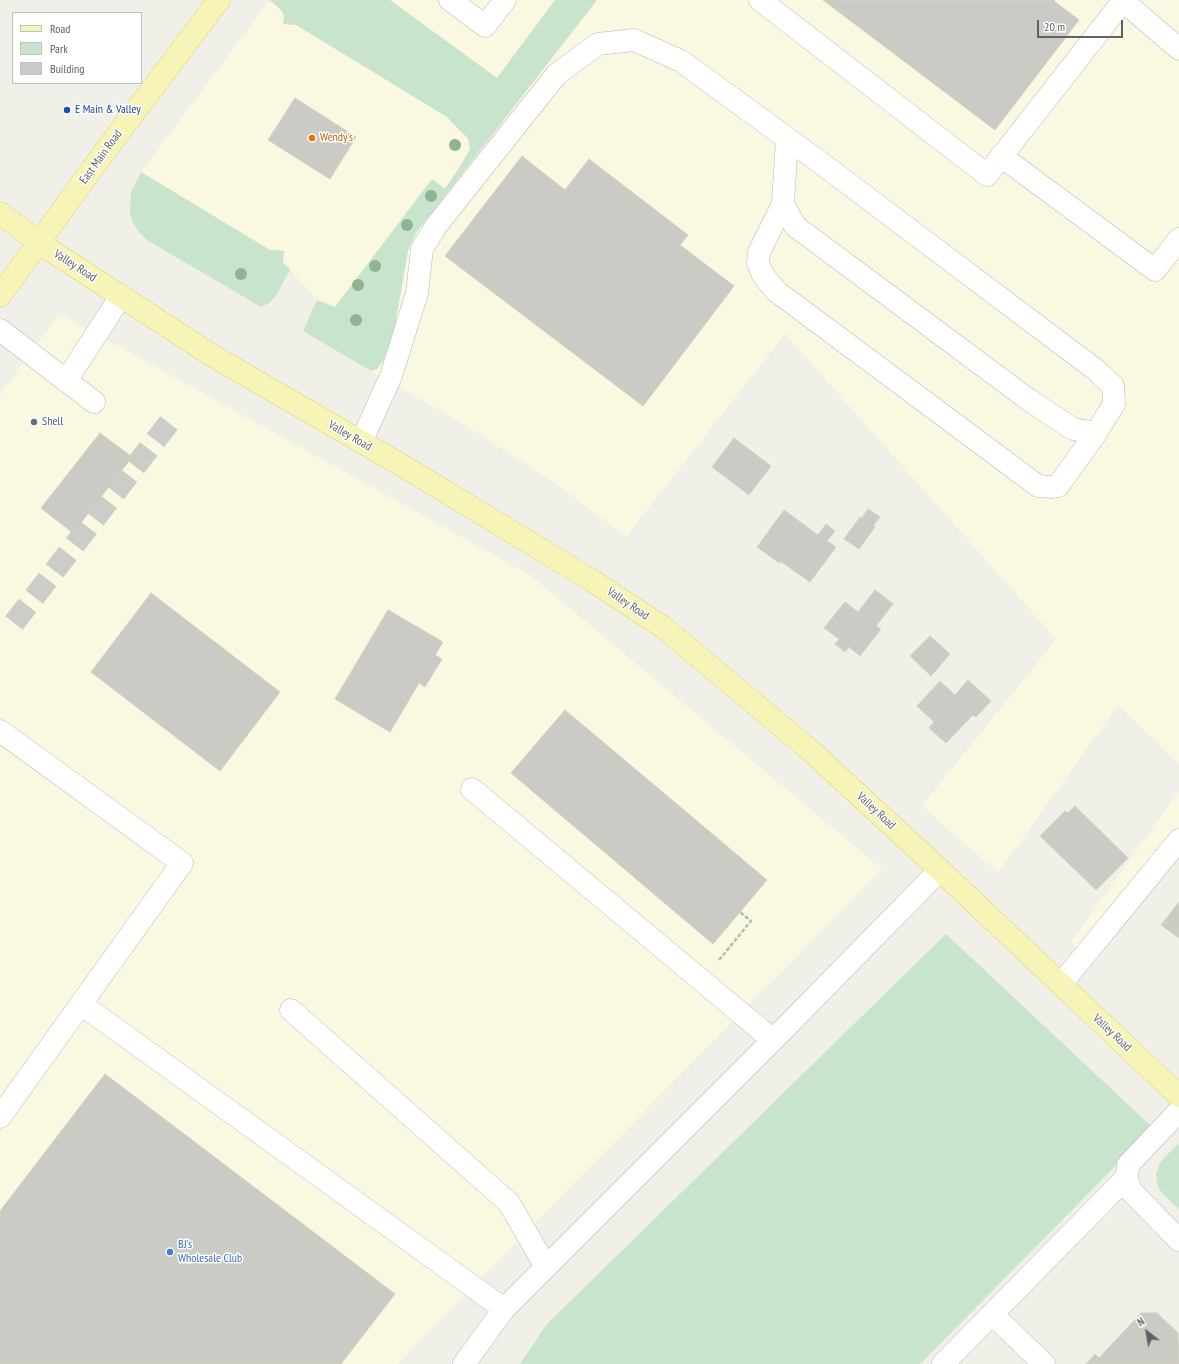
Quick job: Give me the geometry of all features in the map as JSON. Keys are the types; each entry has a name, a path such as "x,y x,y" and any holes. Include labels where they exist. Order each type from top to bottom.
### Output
{"main road":[{"name":"East Main Road","path":"0,296 40,243 100,158 219,0"},
{"name":"Valley Road","path":"0,213 40,243 235,370 403,466 588,578 663,627 811,751 940,870 1179,1096"}],"lane":[{"path":"450,0 485,26 505,0"},
{"path":"760,0 987,175 1122,1 1179,49"},
{"path":"361,442 391,376 417,293 422,249 436,226 557,74 598,44 634,40 681,61 787,139 821,162 1066,347 1114,386 1114,404 1096,434 1058,486 1038,486 776,291 763,275 758,263 759,252 783,204 787,139"},
{"path":"1001,156 1154,270 1179,239"},
{"path":"783,204 795,226 1029,400 1073,429 1096,434"},
{"path":"66,380 121,296"},
{"path":"0,330 94,402"},
{"path":"0,731 182,863 0,1117"},
{"path":"472,789 772,1040"},
{"path":"1060,984 1179,840"},
{"path":"464,1364 504,1309 940,870"},
{"path":"80,1004 504,1309"},
{"path":"291,1010 509,1202 546,1267"},
{"path":"1179,1111 1128,1165 1127,1177 1130,1190 1179,1240"},
{"path":"943,1364 1127,1177"},
{"path":"992,1314 1044,1364"}],"path":[{"path":"702,981 752,921 740,912"}],"shaded area":[{"path":"390,0 555,0 497,78"},
{"path":"597,0 1179,0 1179,764 1118,705 998,873 922,806 1056,639 785,334 626,537 556,484 465,425 371,371 377,369 383,361 393,337 408,251 416,233"},
{"path":"269,1 282,11 284,17 283,24 296,25 447,117 468,139 470,149 445,189 432,179 335,307 317,300 283,263 284,251 270,250 141,172"},
{"path":"59,313 530,575 882,869 397,1364 0,1364 0,395"},
{"path":"1179,791 1179,850 1094,963 1071,942"}],"green space":[{"path":"270,0 390,0 497,78 555,0 597,0 416,233 408,251 393,337 383,361 377,369 371,371 303,331 317,300 335,307 432,179 445,189 470,149 468,139 447,117 296,25 283,24 284,17 282,11"},
{"path":"141,172 270,250 284,251 283,263 290,269 276,296 269,303 261,307 147,240 138,231 133,223 130,213 131,192"},
{"path":"946,934 1153,1128 920,1364 520,1364 547,1324"},
{"path":"1178,1144 1179,1209 1159,1189 1156,1174 1162,1160"}],"building":[{"path":"823,0 1055,0 1054,1 1079,20 995,130"},
{"name":"Wendy's","path":"295,98 356,137 330,179 268,140"},
{"path":"522,156 565,190 589,159 688,235 680,245 734,286 643,406 445,256"},
{"path":"100,433 132,457 73,533 41,508"},
{"path":"734,438 771,466 749,495 712,467"},
{"path":"868,509 880,517 873,526 875,527 859,549 844,539 860,517 862,518"},
{"path":"784,510 818,535 826,524 835,531 827,541 836,547 810,582 780,561 779,563 757,547"},
{"path":"875,590 893,604 876,626 881,629 860,656 849,647 845,652 835,644 839,639 824,628 845,602 858,612"},
{"path":"151,593 280,692 220,771 91,672"},
{"path":"388,610 443,642 435,655 442,659 425,687 419,683 390,732 335,699"},
{"path":"930,636 950,654 931,676 910,656"},
{"path":"968,680 991,701 976,717 973,715 946,743 929,728 934,722 917,706 940,681 955,695"},
{"path":"565,710 767,880 713,944 511,773"},
{"path":"1075,806 1128,858 1096,890 1040,836 1065,811 1068,813"},
{"path":"1179,902 1179,938 1161,925"},
{"name":"BJ's Wholesale Club","path":"105,1074 395,1294 341,1364 0,1364 0,1211"},
{"path":"1141,1313 1157,1313 1178,1333 1179,1364 1086,1364 1095,1354 1099,1358"}],"tunnel":[{"path":"14,623 172,419"}],"place":[{"name":"E Main & Valley","path":"67,110"},
{"name":"Wendy's","path":"312,138"},
{"name":"Shell","path":"34,422"},
{"name":"BJ's Wholesale Club","path":"170,1252"}]}
